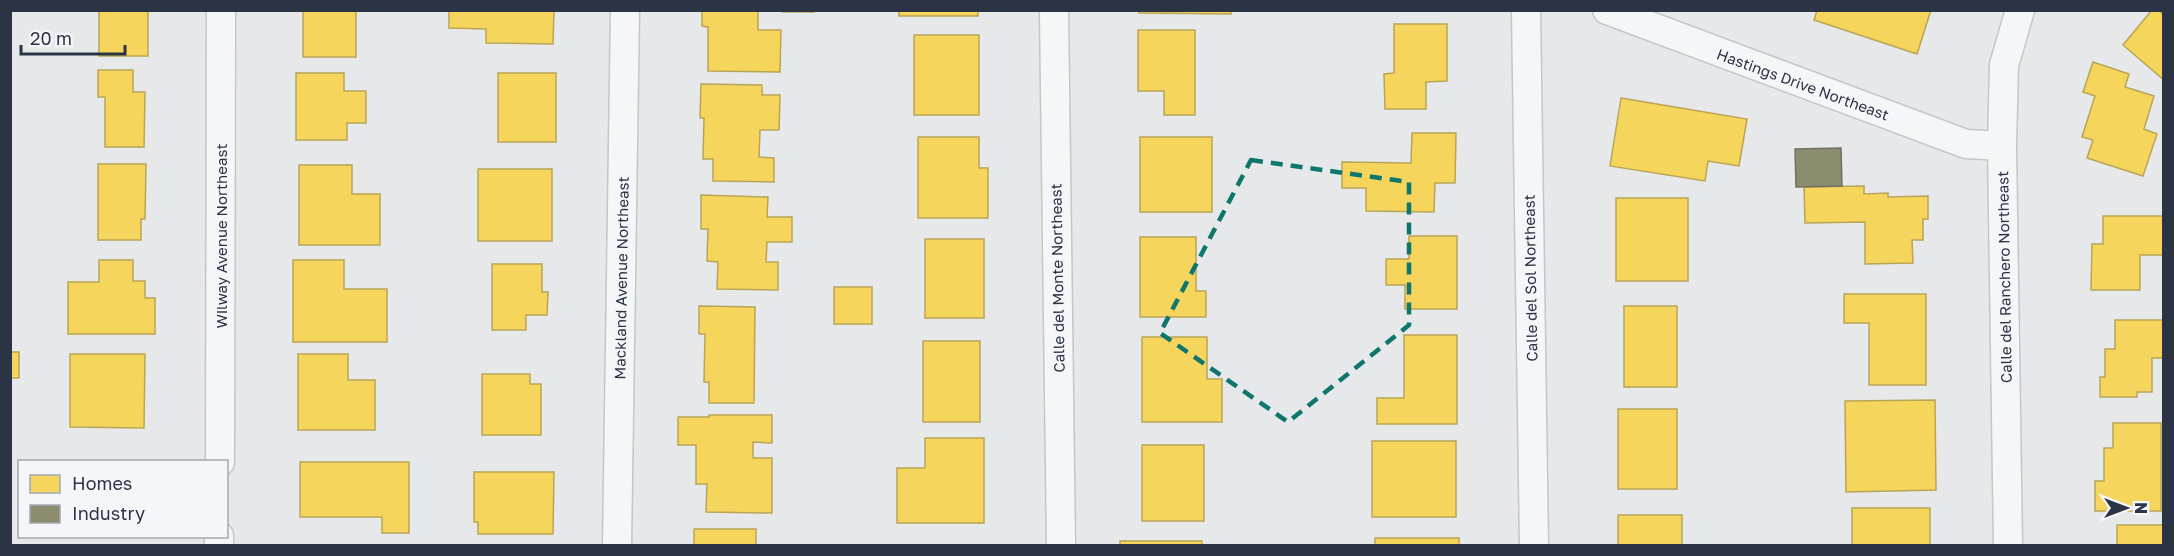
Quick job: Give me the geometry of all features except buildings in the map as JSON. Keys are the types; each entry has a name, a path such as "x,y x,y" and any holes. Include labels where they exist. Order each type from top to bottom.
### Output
{"street":[{"name":"Wilway Avenue Northeast","path":"220,460 222,10"},
{"name":"Mackland Avenue Northeast","path":"617,546 625,10"},
{"name":"Calle del Monte Northeast","path":"1054,10 1061,546"},
{"name":"Calle del Sol Northeast","path":"1526,10 1534,546"},
{"name":"Hastings Drive Northeast","path":"1607,10 1966,144 2002,146"},
{"name":"Calle del Ranchero Northeast","path":"2008,546 2002,146 2004,65 2020,10"}],"highlighted area":[{"path":"1251,160 1409,182 1409,325 1288,422 1160,333"}]}
